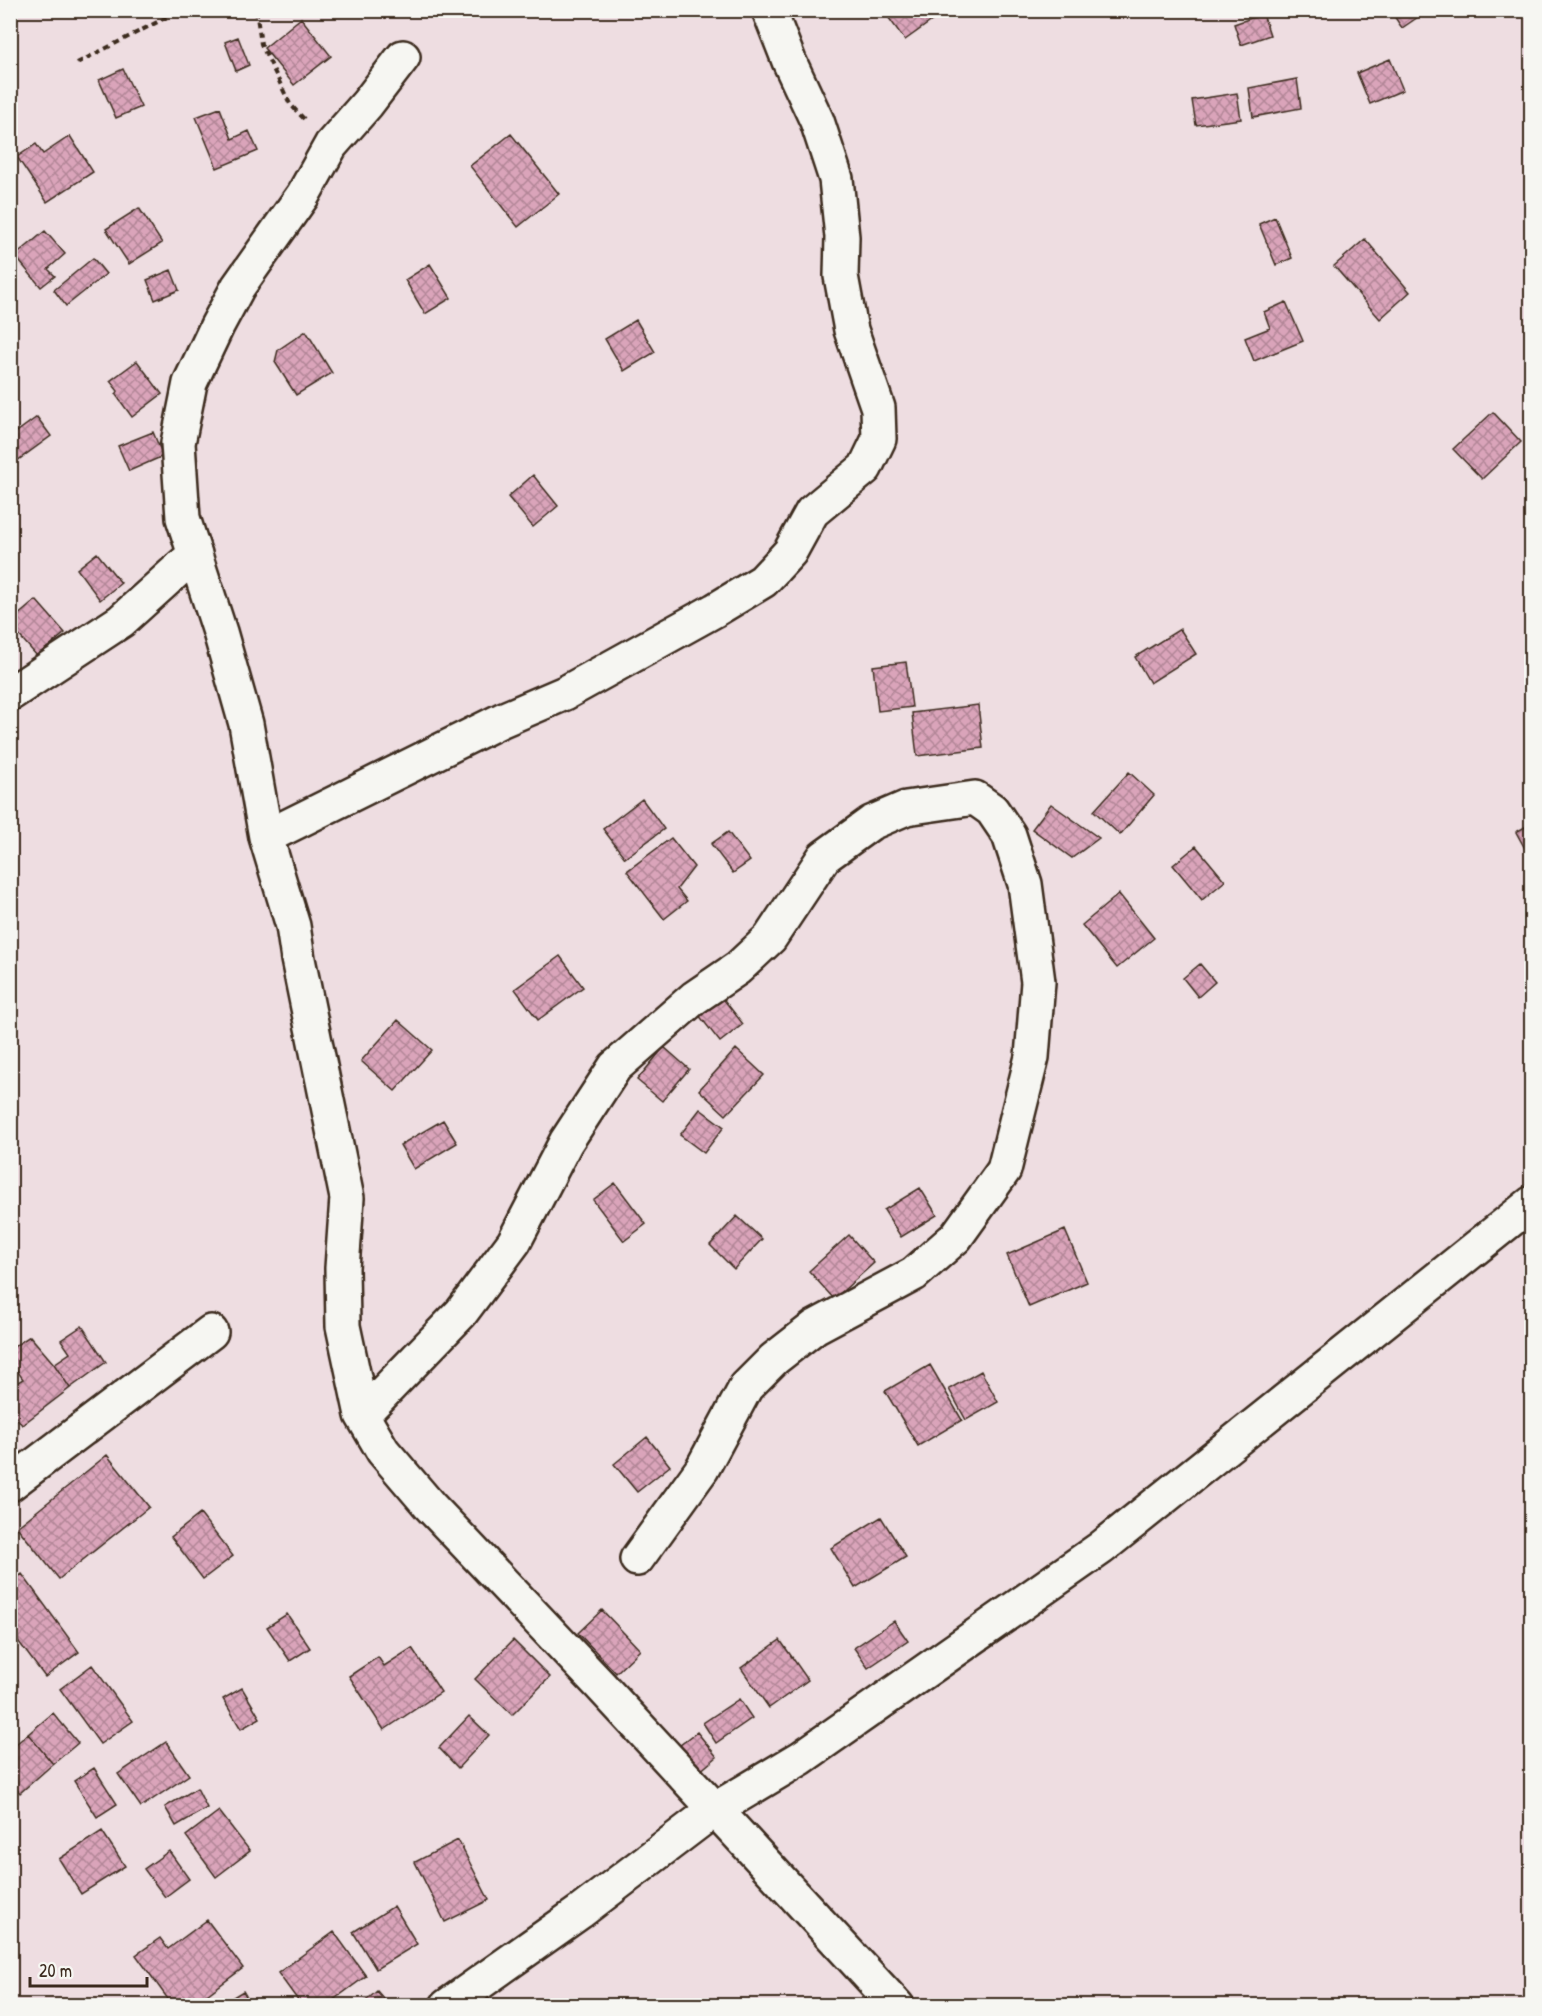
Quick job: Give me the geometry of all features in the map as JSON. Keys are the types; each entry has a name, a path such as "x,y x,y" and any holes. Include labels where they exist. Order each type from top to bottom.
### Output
{"street":[{"path":"266,837 502,720 565,693 763,581 790,552 812,512 865,468 879,439 878,408 851,330 841,276 842,237 836,179 817,121 789,61 769,10"},
{"path":"403,57 332,145 303,195 238,286 190,383 178,443 183,518 220,632 246,724 266,837 293,926 297,959 347,1198 342,1268 343,1326 362,1415 383,1451 430,1506 600,1684 897,2006"},
{"path":"10,694 121,621 195,554"},
{"path":"362,1415 461,1313 514,1242 566,1142 615,1067 694,998 738,968 770,938 824,857 871,823 906,808 975,798 992,810 1009,835 1025,884 1038,982 1032,1057 1004,1170 956,1237 914,1274 815,1327 774,1359 753,1380 746,1388 702,1468 637,1560"},
{"path":"447,2006 580,1912 714,1810 801,1758 1101,1548 1532,1203"},
{"path":"10,1484 211,1332"}],"path":[{"path":"77,63 181,10"},
{"path":"255,10 261,44 290,105 332,145"},
{"path":"1526,10 1532,17"}],"building":[{"path":"883,10 947,10 905,40"},
{"path":"1390,10 1423,10 1424,13 1402,28"},
{"path":"1263,14 1270,35 1241,45 1234,24"},
{"path":"301,18 331,56 294,85 264,48"},
{"path":"238,37 249,65 236,71 225,42"},
{"path":"1390,59 1403,90 1370,104 1357,73"},
{"path":"123,69 141,107 116,118 99,80"},
{"path":"1297,79 1301,108 1253,117 1249,88"},
{"path":"1237,93 1241,119 1196,125 1192,100"},
{"path":"220,108 232,139 249,131 258,151 217,168 196,117"},
{"path":"511,134 559,194 518,227 470,166"},
{"path":"70,136 93,172 47,202 17,157 36,144 43,154"},
{"path":"139,208 162,243 129,264 106,229"},
{"path":"1275,217 1292,258 1276,265 1259,224"},
{"path":"45,231 65,254 48,269 55,276 41,287 15,256"},
{"path":"1365,239 1410,292 1380,319 1334,266"},
{"path":"93,258 106,274 66,306 54,290"},
{"path":"430,264 451,298 425,314 405,280"},
{"path":"171,270 179,290 155,300 147,280"},
{"path":"1286,302 1303,341 1254,361 1245,338 1270,328 1264,312"},
{"path":"636,320 655,352 624,371 605,339"},
{"path":"306,331 332,373 296,395 275,362 278,350"},
{"path":"137,361 162,394 132,417 116,395 118,391 110,381"},
{"path":"1493,412 1521,442 1482,479 1453,449"},
{"path":"37,417 51,436 10,466 10,437"},
{"path":"153,432 163,456 129,471 118,446"},
{"path":"533,475 558,506 533,527 508,497"},
{"path":"97,553 121,583 100,600 77,569"},
{"path":"36,600 65,633 37,656 10,625 10,622"},
{"path":"1180,629 1196,654 1150,683 1135,657"},
{"path":"906,662 912,707 878,711 873,666"},
{"path":"978,705 983,748 917,756 912,713"},
{"path":"1129,772 1154,795 1120,835 1094,811"},
{"path":"642,799 664,829 625,858 603,829"},
{"path":"1051,804 1099,838 1072,858 1032,829"},
{"path":"1532,823 1532,852 1528,854 1516,832"},
{"path":"728,832 750,861 733,873 711,844"},
{"path":"671,838 694,867 677,889 687,901 664,919 627,871"},
{"path":"1196,846 1225,881 1202,900 1173,865"},
{"path":"1119,894 1154,938 1117,968 1082,925"},
{"path":"560,956 583,987 538,1020 515,989"},
{"path":"1200,964 1215,982 1198,997 1183,978"},
{"path":"721,996 743,1024 720,1042 698,1014"},
{"path":"398,1020 432,1050 395,1091 361,1061"},
{"path":"664,1047 689,1069 662,1101 637,1080"},
{"path":"736,1049 764,1075 726,1115 699,1090"},
{"path":"700,1109 724,1127 704,1153 680,1135"},
{"path":"443,1120 457,1143 414,1169 400,1145"},
{"path":"615,1183 646,1224 624,1241 593,1200"},
{"path":"920,1188 937,1215 901,1237 884,1210"},
{"path":"737,1216 762,1239 734,1269 710,1245"},
{"path":"1065,1230 1087,1282 1029,1307 1007,1255"},
{"path":"849,1235 874,1263 834,1299 809,1271"},
{"path":"82,1326 106,1362 70,1388 54,1364 70,1353 61,1340"},
{"path":"30,1336 54,1364 70,1388 22,1425 10,1409 10,1387 23,1379 10,1361 10,1349"},
{"path":"930,1365 962,1420 918,1446 885,1391"},
{"path":"981,1371 998,1402 966,1420 949,1389"},
{"path":"647,1437 670,1466 637,1492 614,1464"},
{"path":"107,1455 149,1507 59,1579 17,1527"},
{"path":"200,1514 233,1556 203,1579 171,1537"},
{"path":"881,1517 906,1557 855,1588 831,1548"},
{"path":"22,1574 79,1652 45,1677 10,1630 10,1583"},
{"path":"602,1610 640,1650 616,1673 578,1633"},
{"path":"287,1614 310,1648 290,1661 267,1627"},
{"path":"894,1621 908,1641 868,1668 854,1648"},
{"path":"513,1640 550,1677 512,1715 475,1679"},
{"path":"780,1640 808,1680 769,1708 741,1668"},
{"path":"412,1648 441,1692 384,1730 349,1676 378,1657 384,1666"},
{"path":"92,1665 133,1721 100,1744 60,1689"},
{"path":"242,1688 260,1718 241,1729 223,1699"},
{"path":"739,1699 752,1718 716,1743 703,1723"},
{"path":"53,1713 78,1743 53,1764 28,1734"},
{"path":"469,1716 489,1735 458,1768 439,1748"},
{"path":"697,1732 717,1757 699,1772 679,1746"},
{"path":"28,1734 53,1764 20,1793 10,1782 10,1749"},
{"path":"166,1742 189,1775 141,1807 118,1774"},
{"path":"94,1768 117,1804 97,1817 74,1781"},
{"path":"197,1788 207,1808 176,1826 165,1807"},
{"path":"219,1811 250,1851 216,1877 186,1836"},
{"path":"102,1831 125,1866 81,1894 59,1859"},
{"path":"458,1840 489,1900 445,1922 415,1862"},
{"path":"169,1851 189,1879 165,1897 144,1869"},
{"path":"394,1906 417,1944 376,1969 353,1932"},
{"path":"207,1920 243,1968 192,2006 173,2006 136,1955 160,1938 168,1949"},
{"path":"334,1932 366,1976 325,2006 302,2006 278,1973"},
{"path":"243,1991 252,2006 220,2005"},
{"path":"377,1991 390,2006 360,2006"}]}
